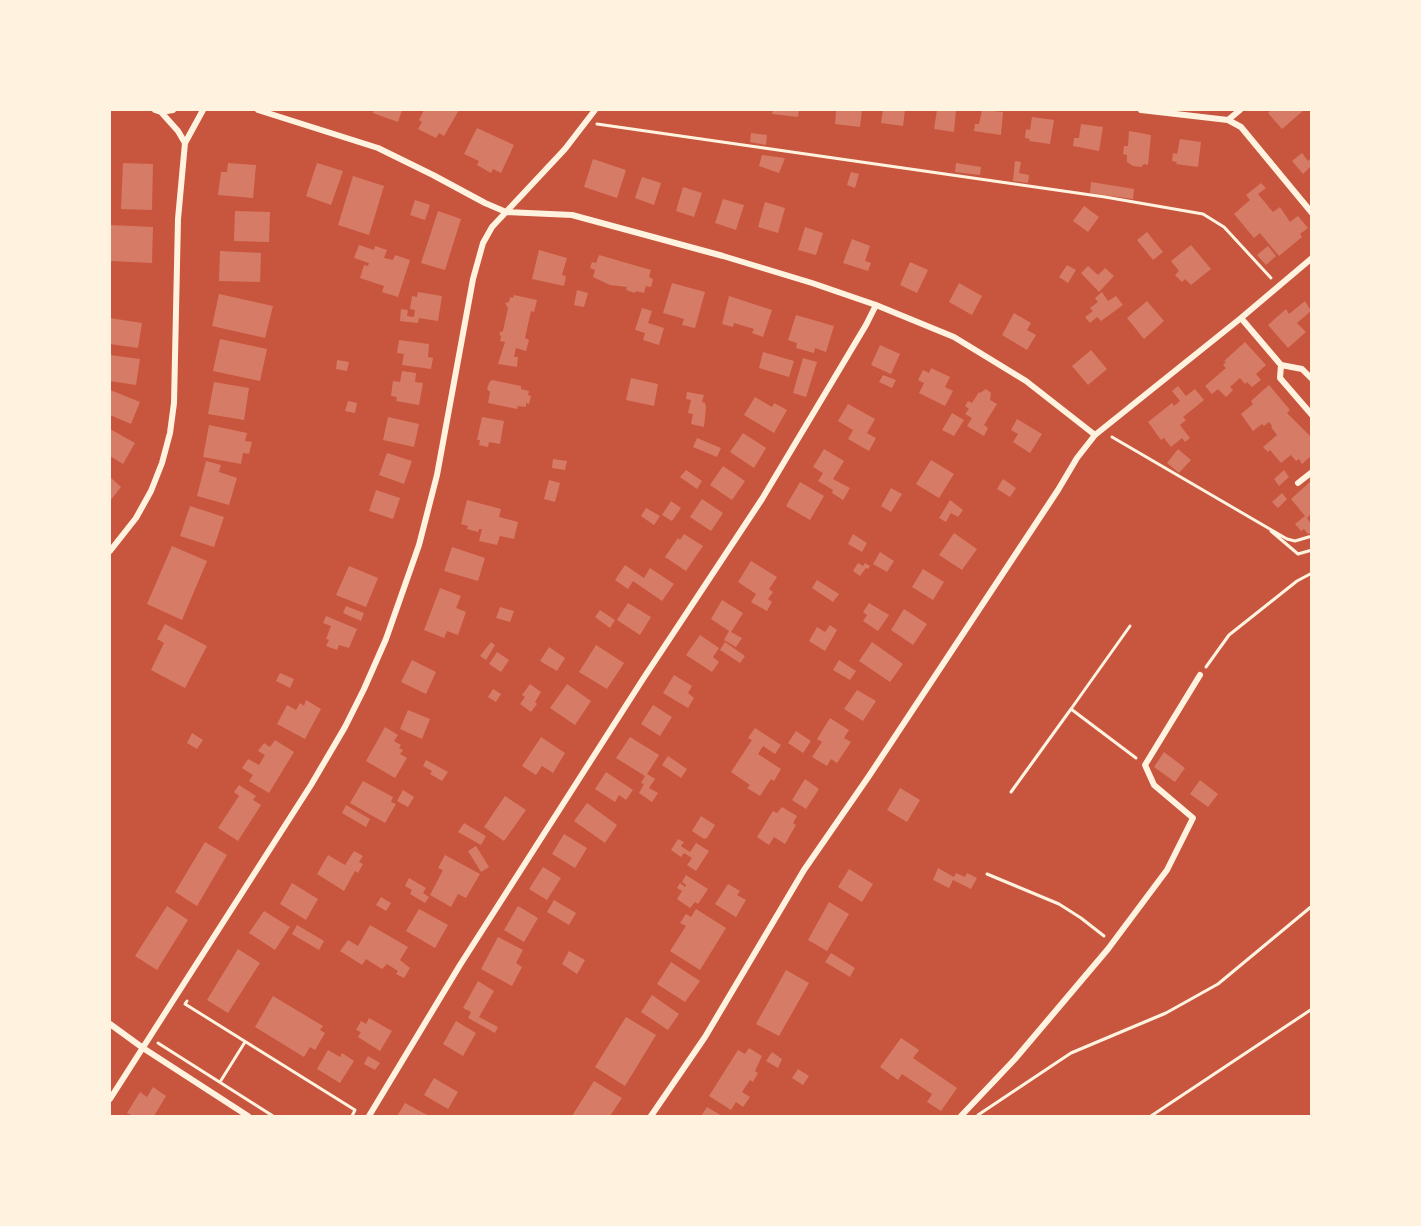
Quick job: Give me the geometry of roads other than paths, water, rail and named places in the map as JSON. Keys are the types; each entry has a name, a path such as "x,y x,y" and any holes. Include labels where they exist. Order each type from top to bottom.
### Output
{"street":[{"path":"158,111 173,110"},
{"path":"110,551 136,518 151,490 162,463 170,433 174,403 178,219 185,143 203,110"},
{"path":"258,110 378,148 485,204 506,212 572,215 723,256 876,305 954,337 1026,381 1095,435"},
{"path":"110,1099 311,785 345,727 386,639 419,545 437,475 473,279 483,243 492,226 565,149 595,110"},
{"path":"1141,110 1228,120 1241,128 1311,213"},
{"path":"1228,120 1240,110"},
{"path":"158,111 185,143"},
{"path":"651,1116 705,1037 804,870 869,776 1077,458 1095,435 1241,318 1311,258"},
{"path":"369,1116 460,965 643,679 762,499 866,326 876,305"},
{"path":"1241,318 1281,365 1302,369 1311,380"},
{"path":"1281,365 1280,378 1311,415"},
{"path":"1298,483 1311,472"},
{"path":"961,1116 1015,1059 1111,944 1167,870 1193,818 1154,785 1145,765 1200,675"},
{"path":"110,1024 249,1116"}]}
